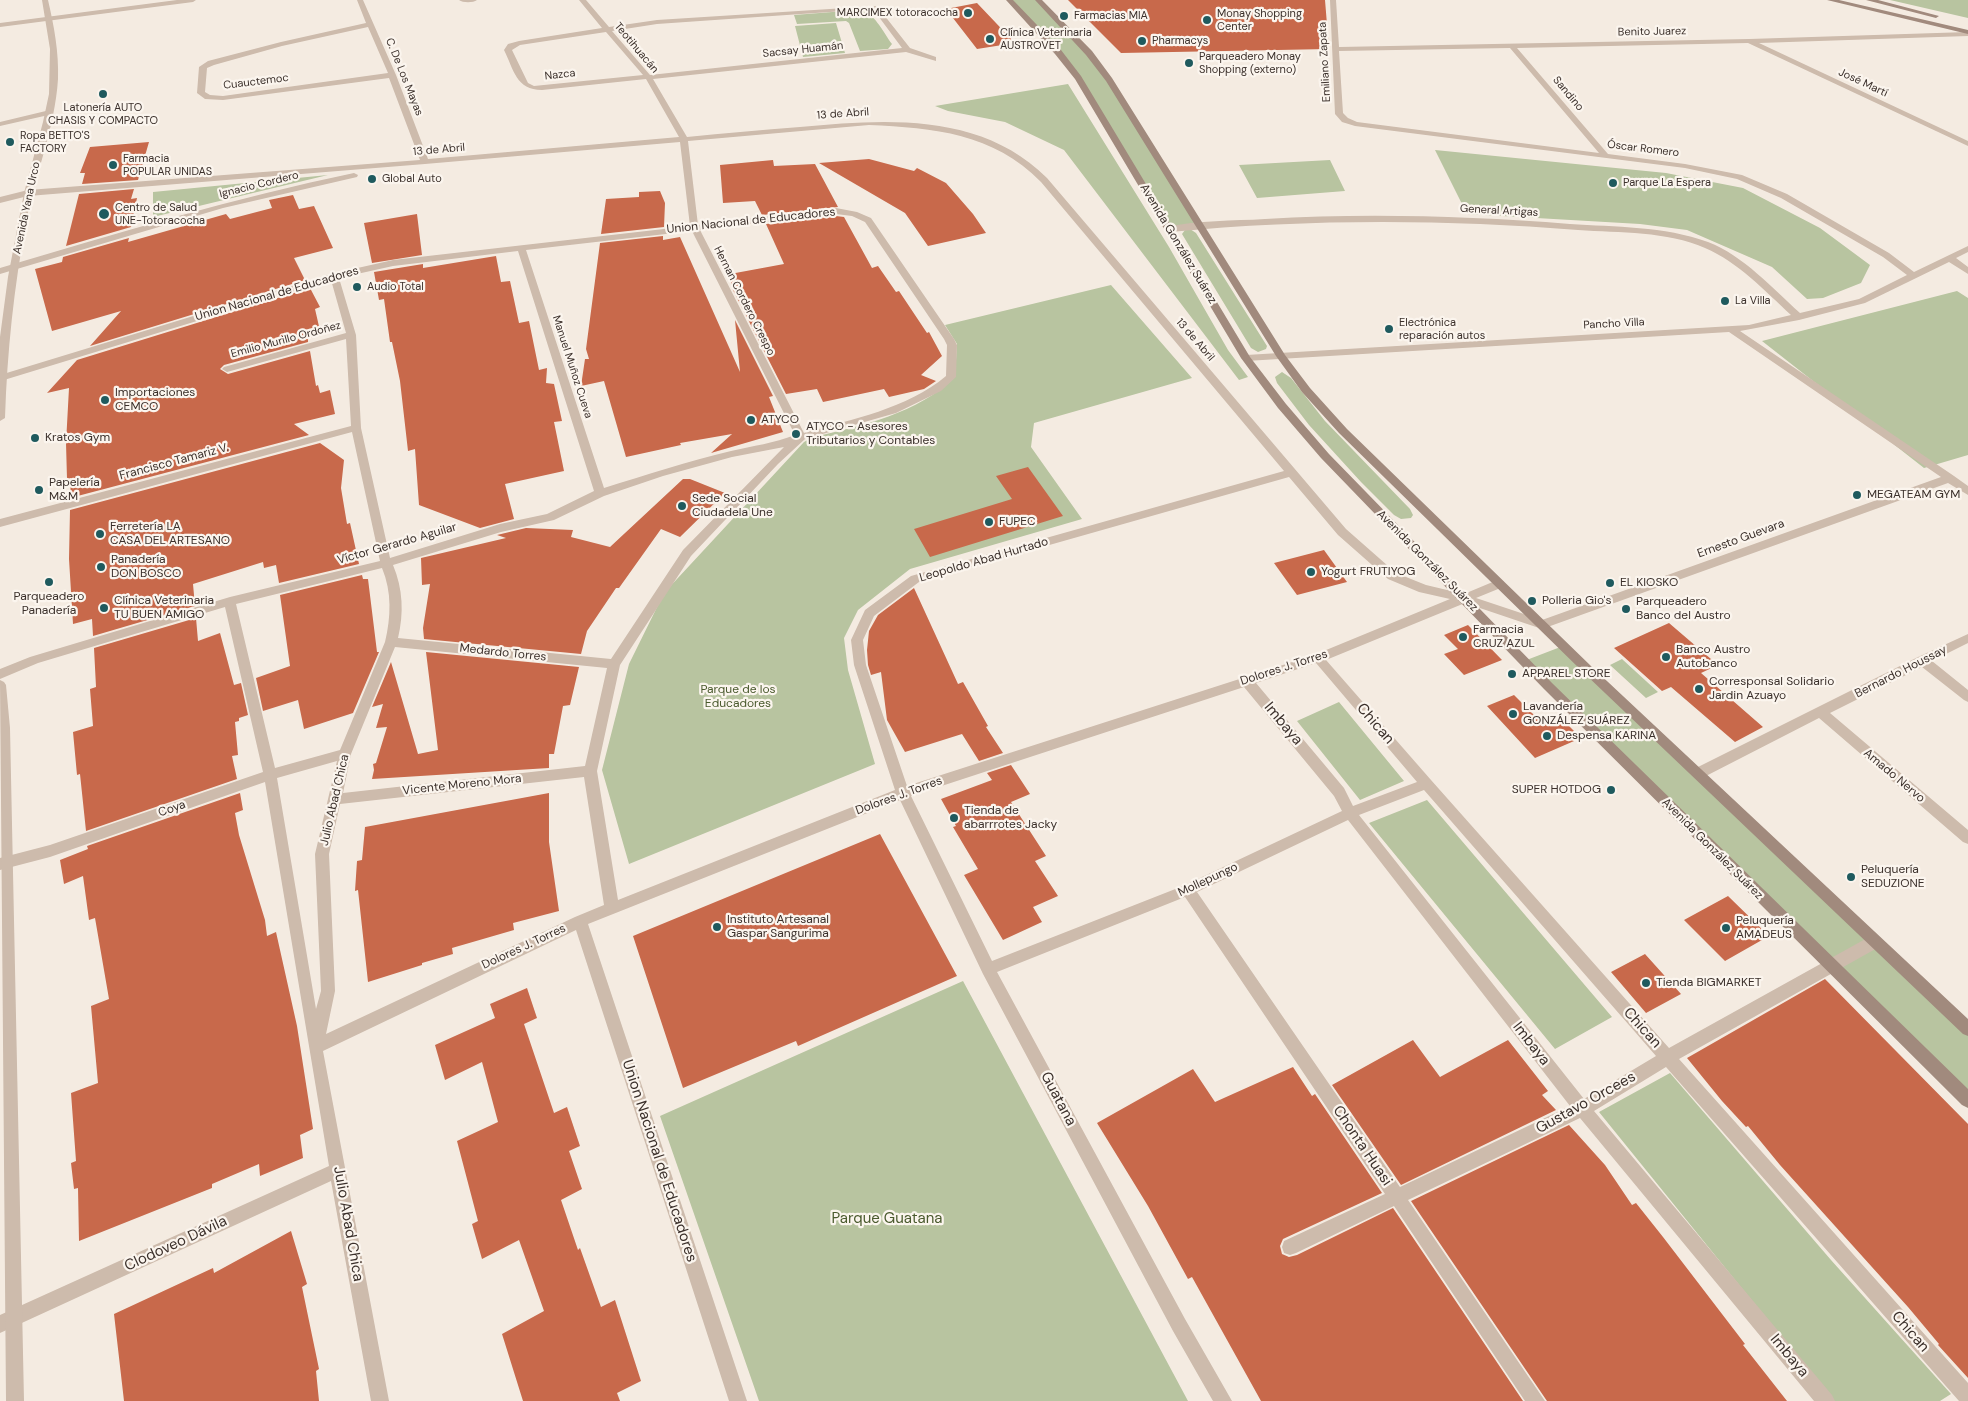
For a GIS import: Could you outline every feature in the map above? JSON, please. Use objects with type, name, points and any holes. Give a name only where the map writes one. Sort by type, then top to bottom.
[{"type":"main road","name":"Avenida González Suárez","points":[[1009,0],[1058,52],[1078,78],[1246,358],[1282,406],[1325,456],[1548,686],[1968,1100]]},
{"type":"main road","points":[[1038,0],[1073,35],[1100,66],[1198,226],[1281,356],[1306,390],[1343,431],[1499,584],[1874,942],[1968,1029]]},
{"type":"main road","points":[[1830,0],[1968,33]]},
{"type":"main road","points":[[1869,0],[1949,19]]},
{"type":"street","name":"Avenida Yana Urco","points":[[0,418],[1,378],[14,267],[28,193],[50,112],[54,79],[53,48],[45,0]]},
{"type":"street","points":[[0,25],[193,0]]},
{"type":"street","name":"C. De Los Mayas","points":[[360,0],[392,75],[425,162]]},
{"type":"street","points":[[462,0],[474,0]]},
{"type":"street","name":"Teotihuacán","points":[[582,0],[648,77],[684,139]]},
{"type":"street","name":"Emiliano Zapata","points":[[1333,0],[1339,114],[1345,120]]},
{"type":"street","points":[[606,29],[657,22],[874,7],[907,50],[933,59]]},
{"type":"street","name":"Cuauctemoc","points":[[370,25],[281,44],[211,63],[203,68],[201,94],[208,98],[224,98],[392,75]]},
{"type":"street","name":"Nazca","points":[[606,29],[519,43],[510,46],[508,50],[525,84],[532,88],[648,77]]},
{"type":"street","name":"Benito Juarez","points":[[1337,49],[1749,42],[1968,33]]},
{"type":"street","name":"José Martí","points":[[1749,42],[1968,144]]},
{"type":"street","name":"Sandino","points":[[1513,47],[1606,156]]},
{"type":"street","name":"Sacsay Huamán","points":[[648,77],[907,50]]},
{"type":"street","points":[[0,124],[50,112]]},
{"type":"street","name":"Óscar Romero","points":[[1345,120],[1355,124],[1685,166],[1740,177],[1784,196],[1886,255],[1913,274]]},
{"type":"street","name":"13 de Abril","points":[[0,200],[28,193],[425,162],[869,122],[951,131],[980,139],[1009,153],[1024,161],[1044,180],[1210,374],[1290,473],[1342,532],[1392,576],[1423,589],[1464,598],[1542,625]]},
{"type":"street","name":"Hernan Cordero Crespo","points":[[684,139],[694,226],[801,437]]},
{"type":"street","name":"Ignacio Cordero","points":[[0,271],[141,228],[233,203],[336,178],[425,162]]},
{"type":"street","name":"Union Nacional de Educadores","points":[[1,378],[334,276],[393,263],[694,226],[836,211],[854,214],[868,220],[949,339],[952,345],[951,377],[937,389],[892,411],[801,437],[774,462],[687,553],[614,664],[590,771],[612,908]]},
{"type":"street","name":"General Artigas","points":[[1170,229],[1322,220],[1456,220],[1657,233],[1686,238],[1711,247],[1732,260],[1799,317]]},
{"type":"street","name":"Manuel Muñoz Cueva","points":[[521,248],[600,493]]},
{"type":"street","name":"Pancho Villa","points":[[1246,358],[1732,330],[1799,317],[1862,301],[1913,274],[1968,249]]},
{"type":"street","points":[[1949,258],[1968,270]]},
{"type":"street","name":"Julio Abad Chica","points":[[315,1047],[328,991],[322,854],[344,754],[392,642],[396,624],[394,579],[386,563],[356,428],[351,335],[334,276]]},
{"type":"street","points":[[1732,330],[1968,491]]},
{"type":"street","name":"Emilio Murillo Ordoñez","points":[[227,369],[351,335]]},
{"type":"street","name":"Francisco Tamariz V.","points":[[0,523],[356,428]]},
{"type":"street","name":"Víctor Gerardo Aguilar","points":[[0,674],[34,660],[230,601],[386,563],[500,528],[550,516],[600,493],[659,474],[732,454],[779,445],[801,437]]},
{"type":"street","name":"Leopoldo Abad Hurtado","points":[[903,793],[860,665],[857,640],[869,613],[915,579],[1290,473]]},
{"type":"street","name":"Ernesto Guevara","points":[[1542,625],[1950,478]]},
{"type":"street","name":"Dolores J. Torres","points":[[315,1047],[580,921],[903,793],[1318,658],[1499,584]]},
{"type":"street","name":"Julio Abad Chica","points":[[230,601],[270,775],[315,1047],[380,1401]]},
{"type":"street","name":"Bernardo Houssay","points":[[1699,773],[1968,638]]},
{"type":"street","name":"Medardo Torres","points":[[392,642],[614,664]]},
{"type":"street","name":"Chican","points":[[1318,658],[1426,784],[1968,1397]]},
{"type":"street","points":[[1922,660],[1968,697]]},
{"type":"street","name":"Imbaya","points":[[1246,680],[1339,792],[1350,813],[1582,1109],[1826,1401]]},
{"type":"street","points":[[0,685],[2,728],[7,1321],[15,1401]]},
{"type":"street","name":"Amado Nervo","points":[[1820,713],[1968,838]]},
{"type":"street","name":"Coya","points":[[3,863],[50,851],[270,775],[344,754]]},
{"type":"street","name":"Vicente Moreno Mora","points":[[335,799],[590,771]]},
{"type":"street","name":"Mollepungo","points":[[988,969],[1188,890],[1350,813],[1426,784]]},
{"type":"street","name":"Guatana","points":[[903,793],[988,969],[1170,1308],[1223,1401]]},
{"type":"street","name":"Chonta Huasi","points":[[1188,890],[1536,1401]]},
{"type":"street","name":"Union Nacional de Educadores","points":[[580,921],[738,1401]]},
{"type":"street","name":"Gustavo Orcees","points":[[1290,1247],[1582,1109],[1668,1057],[1874,942]]},
{"type":"street","name":"Clodoveo Dávila","points":[[7,1321],[338,1170]]},
{"type":"green space","points":[[1009,0],[1038,0],[1095,60],[1198,226],[1170,229],[1078,78]]},
{"type":"green space","points":[[1890,0],[1968,0],[1968,18]]},
{"type":"green space","points":[[858,10],[869,14],[878,23],[892,44],[888,49],[860,51],[849,23],[846,21],[797,24],[794,15]]},
{"type":"green space","points":[[836,23],[845,53],[803,57],[795,26]]},
{"type":"green space","points":[[1068,84],[1169,247],[1228,350],[1248,377],[1239,380],[1064,150],[1005,122],[948,111],[935,106]]},
{"type":"green space","name":"Parque La Espera","points":[[1435,150],[1666,173],[1743,188],[1820,228],[1870,265],[1861,283],[1823,298],[1807,299],[1772,267],[1687,230],[1640,224],[1467,214]]},
{"type":"green space","points":[[1330,160],[1345,191],[1257,198],[1239,165]]},
{"type":"green space","points":[[328,175],[153,217],[153,192]]},
{"type":"green space","points":[[1190,229],[1196,233],[1267,346],[1266,349],[1258,352],[1251,348],[1182,234],[1185,230]]},
{"type":"green space","name":"Parque de los Educadores","points":[[1111,285],[1192,378],[1034,423],[1031,447],[1082,519],[910,569],[858,610],[844,638],[848,670],[875,764],[629,864],[602,770],[629,664],[664,593],[804,442],[813,437],[870,423],[907,409],[924,400],[955,377],[957,344],[945,325]]},
{"type":"green space","points":[[1957,291],[1968,298],[1968,455],[1924,468],[1762,341]]},
{"type":"green space","points":[[1282,372],[1291,378],[1325,421],[1410,509],[1413,515],[1411,518],[1401,519],[1394,515],[1309,425],[1277,383],[1275,377]]},
{"type":"green space","points":[[1563,646],[1968,1029],[1968,1099],[1524,661]]},
{"type":"green space","points":[[1622,659],[1658,692],[1646,698],[1610,665]]},
{"type":"green space","points":[[1339,702],[1404,781],[1360,800],[1297,721]]},
{"type":"green space","points":[[1427,800],[1612,1017],[1555,1049],[1369,823]]},
{"type":"green space","name":"Parque Guatana","points":[[963,981],[1188,1401],[759,1401],[660,1116]]},
{"type":"green space","points":[[1670,1073],[1831,1260],[1951,1394],[1940,1401],[1833,1401],[1599,1112]]},
{"type":"building","name":"Monay Shopping Center","points":[[1068,0],[1325,0],[1329,49],[1121,53]]},
{"type":"building","points":[[977,3],[1015,43],[977,49],[946,9]]},
{"type":"building","points":[[149,142],[138,180],[82,184],[85,173],[80,173],[90,147]]},
{"type":"building","points":[[869,159],[914,171],[917,168],[946,183],[973,214],[986,233],[928,246],[905,213],[819,163]]},
{"type":"building","points":[[773,160],[774,166],[815,164],[838,207],[762,215],[755,201],[723,203],[720,165]]},
{"type":"building","points":[[134,189],[131,199],[137,198],[131,227],[66,246],[79,194]]},
{"type":"building","points":[[660,191],[665,203],[664,227],[601,234],[606,199],[639,197],[639,192]]},
{"type":"building","points":[[293,195],[299,209],[314,206],[333,248],[294,258],[305,280],[90,346],[121,311],[52,331],[35,269],[62,262],[63,257],[129,238],[128,242],[226,214],[230,219],[272,208],[269,200]]},
{"type":"building","points":[[417,214],[422,255],[372,263],[364,223]]},
{"type":"building","points":[[836,216],[844,217],[872,268],[878,266],[896,292],[899,291],[927,333],[929,332],[942,356],[921,375],[936,381],[924,389],[889,397],[884,389],[823,402],[817,389],[786,394],[732,288],[730,274],[784,264],[766,224]]},
{"type":"building","points":[[663,236],[663,240],[680,237],[740,372],[735,320],[773,396],[769,397],[783,432],[711,453],[732,434],[680,443],[681,445],[626,457],[604,381],[581,386],[585,359],[589,359],[586,349],[600,243]]},
{"type":"building","points":[[496,256],[501,282],[510,281],[519,323],[529,321],[539,370],[547,368],[546,383],[554,384],[562,421],[554,422],[564,471],[505,484],[514,519],[480,528],[419,505],[415,449],[408,451],[400,381],[392,342],[390,342],[384,299],[379,300],[374,272],[423,264],[423,268]]},
{"type":"building","points":[[310,288],[320,307],[315,309],[321,335],[308,338],[308,342],[224,365],[220,369],[228,374],[310,351],[316,386],[318,385],[320,393],[330,390],[335,414],[294,424],[309,435],[70,498],[71,478],[67,479],[66,443],[69,388],[47,393],[77,360]]},
{"type":"building","points":[[320,443],[344,460],[341,488],[347,524],[350,523],[359,564],[279,583],[276,565],[264,568],[263,562],[193,584],[195,606],[93,636],[92,619],[73,624],[69,559],[70,510]]},
{"type":"building","name":"FUPEC","points":[[1028,467],[1063,516],[930,557],[914,529],[1012,499],[996,476]]},
{"type":"building","points":[[683,479],[690,479],[725,493],[680,537],[661,529],[619,588],[616,588],[587,631],[581,654],[424,639],[423,628],[430,584],[422,585],[421,558],[506,538],[497,535],[526,528],[573,530],[571,537],[610,547]]},
{"type":"building","name":"Yogurt FRUTIYOG","points":[[1324,550],[1347,582],[1297,595],[1274,563]]},
{"type":"building","points":[[362,575],[363,579],[368,579],[377,652],[379,652],[353,713],[304,729],[298,700],[263,711],[256,678],[290,666],[280,595]]},
{"type":"building","points":[[914,588],[958,684],[963,682],[988,726],[986,727],[1003,753],[979,761],[962,734],[905,752],[887,720],[881,672],[871,675],[868,665],[869,631],[878,615]]},
{"type":"building","points":[[196,618],[198,641],[220,633],[234,685],[241,683],[248,715],[239,718],[239,721],[235,722],[238,755],[232,756],[237,779],[86,831],[80,774],[77,775],[73,732],[93,726],[90,689],[96,687],[94,648]]},
{"type":"building","points":[[1669,623],[1718,665],[1701,673],[1763,727],[1735,742],[1671,687],[1662,691],[1614,648]]},
{"type":"building","points":[[1468,625],[1502,660],[1464,675],[1444,654],[1458,649],[1444,635]]},
{"type":"building","points":[[426,652],[579,667],[570,705],[563,706],[554,754],[549,754],[549,768],[372,779],[373,764],[376,763],[387,727],[376,728],[383,704],[372,707],[391,662],[418,754],[438,750]]},
{"type":"building","points":[[1514,695],[1540,721],[1557,714],[1581,738],[1535,758],[1487,706]]},
{"type":"building","points":[[1011,765],[1030,794],[1011,802],[1046,856],[1035,861],[1058,896],[1033,907],[1042,922],[1003,940],[964,875],[978,869],[953,827],[956,826],[941,799],[992,780],[987,773]]},
{"type":"building","points":[[240,793],[243,810],[235,813],[239,835],[265,920],[267,936],[276,932],[297,1026],[313,1129],[300,1135],[303,1158],[260,1176],[259,1164],[212,1184],[212,1188],[79,1241],[78,1188],[74,1189],[71,1163],[76,1161],[71,1093],[98,1083],[91,1006],[109,999],[95,918],[89,920],[83,876],[64,884],[60,860],[88,849],[87,846]]},
{"type":"building","points":[[549,793],[549,842],[559,911],[513,923],[514,930],[452,948],[453,954],[368,982],[358,890],[355,891],[357,861],[362,860],[365,827]]},
{"type":"building","points":[[880,834],[957,976],[798,1046],[796,1041],[683,1088],[633,936]]},
{"type":"building","name":"Peluquería AMADEUS","points":[[1728,896],[1769,936],[1725,961],[1684,920]]},
{"type":"building","name":"Tienda BIGMARKET","points":[[1645,954],[1681,994],[1646,1013],[1611,972]]},
{"type":"building","points":[[1825,979],[1968,1124],[1968,1378],[1938,1345],[1908,1307],[1780,1165],[1748,1126],[1746,1127],[1722,1101],[1687,1058]]},
{"type":"building","points":[[527,988],[537,1018],[524,1024],[554,1113],[567,1107],[580,1146],[569,1151],[582,1189],[561,1200],[578,1250],[580,1248],[601,1307],[615,1300],[641,1381],[617,1393],[620,1401],[523,1401],[502,1334],[544,1311],[519,1240],[482,1259],[472,1224],[478,1221],[457,1141],[498,1122],[482,1062],[445,1080],[435,1045],[495,1018],[490,1004]]},
{"type":"building","points":[[1413,1040],[1440,1077],[1508,1040],[1548,1091],[1542,1095],[1556,1110],[1401,1185],[1332,1085]]},
{"type":"building","points":[[1293,1067],[1312,1096],[1315,1094],[1382,1193],[1283,1239],[1280,1246],[1282,1254],[1289,1257],[1297,1255],[1393,1208],[1523,1401],[1261,1401],[1192,1277],[1188,1279],[1148,1206],[1097,1123],[1193,1069],[1215,1102]]},
{"type":"building","points":[[1569,1125],[1605,1165],[1632,1205],[1636,1203],[1663,1237],[1787,1401],[1547,1401],[1411,1201]]},
{"type":"building","points":[[291,1231],[307,1284],[302,1287],[319,1369],[316,1371],[319,1401],[124,1401],[114,1314],[213,1268],[214,1273]]},
{"type":"place","name":"MARCIMEX totoracocha","points":[[968,13]]},
{"type":"place","name":"Farmacias MIA","points":[[1064,16]]},
{"type":"place","name":"Monay Shopping Center","points":[[1207,20]]},
{"type":"place","name":"Clínica Veterinaria AUSTROVET","points":[[990,39]]},
{"type":"place","name":"Pharmacys","points":[[1142,41]]},
{"type":"place","name":"Parqueadero Monay Shopping (externo)","points":[[1189,63]]},
{"type":"place","name":"Latonería AUTO CHASIS Y COMPACTO","points":[[103,94]]},
{"type":"place","name":"Ropa BETTO'S FACTORY","points":[[10,142]]},
{"type":"place","name":"Farmacia POPULAR UNIDAS","points":[[113,165]]},
{"type":"place","name":"Global Auto","points":[[372,179]]},
{"type":"place","name":"Parque La Espera","points":[[1613,183]]},
{"type":"place","name":"Centro de Salud UNE-Totoracocha","points":[[104,214]]},
{"type":"place","name":"Audio Total","points":[[357,287]]},
{"type":"place","name":"La Villa","points":[[1725,301]]},
{"type":"place","name":"Electrónica reparación autos","points":[[1389,329]]},
{"type":"place","name":"Importaciones CEMCO","points":[[105,400]]},
{"type":"place","name":"ATYCO","points":[[751,420]]},
{"type":"place","name":"ATYCO - Asesores Tributarios y Contables","points":[[796,434]]},
{"type":"place","name":"Kratos Gym","points":[[35,438]]},
{"type":"place","name":"Papelería M&M","points":[[39,490]]},
{"type":"place","name":"MEGATEAM GYM","points":[[1857,495]]},
{"type":"place","name":"Sede Social Ciudadela Une","points":[[682,506]]},
{"type":"place","name":"FUPEC","points":[[989,522]]},
{"type":"place","name":"Ferretería LA CASA DEL ARTESANO","points":[[100,534]]},
{"type":"place","name":"Panadería DON BOSCO","points":[[101,567]]},
{"type":"place","name":"Yogurt FRUTIYOG","points":[[1311,572]]},
{"type":"place","name":"Parqueadero Panadería","points":[[49,582]]},
{"type":"place","name":"EL KIOSKO","points":[[1610,583]]},
{"type":"place","name":"Polleria Gio's","points":[[1532,601]]},
{"type":"place","name":"Clínica Veterinaria TU BUEN AMIGO","points":[[104,608]]},
{"type":"place","name":"Parqueadero Banco del Austro","points":[[1626,609]]},
{"type":"place","name":"Farmacia CRUZ AZUL","points":[[1463,637]]},
{"type":"place","name":"Banco Austro Autobanco","points":[[1666,657]]},
{"type":"place","name":"APPAREL STORE","points":[[1512,674]]},
{"type":"place","name":"Corresponsal Solidario Jardin Azuayo","points":[[1699,689]]},
{"type":"place","name":"Lavandería GONZÁLEZ SUÁREZ","points":[[1513,714]]},
{"type":"place","name":"Despensa KARINA","points":[[1547,736]]},
{"type":"place","name":"SUPER HOTDOG","points":[[1611,790]]},
{"type":"place","name":"Tienda de abarrrotes Jacky","points":[[954,818]]},
{"type":"place","name":"Peluquería SEDUZIONE","points":[[1851,877]]},
{"type":"place","name":"Instituto Artesanal Gaspar Sangurima","points":[[717,927]]},
{"type":"place","name":"Peluquería AMADEUS","points":[[1726,928]]},
{"type":"place","name":"Tienda BIGMARKET","points":[[1646,983]]}]
